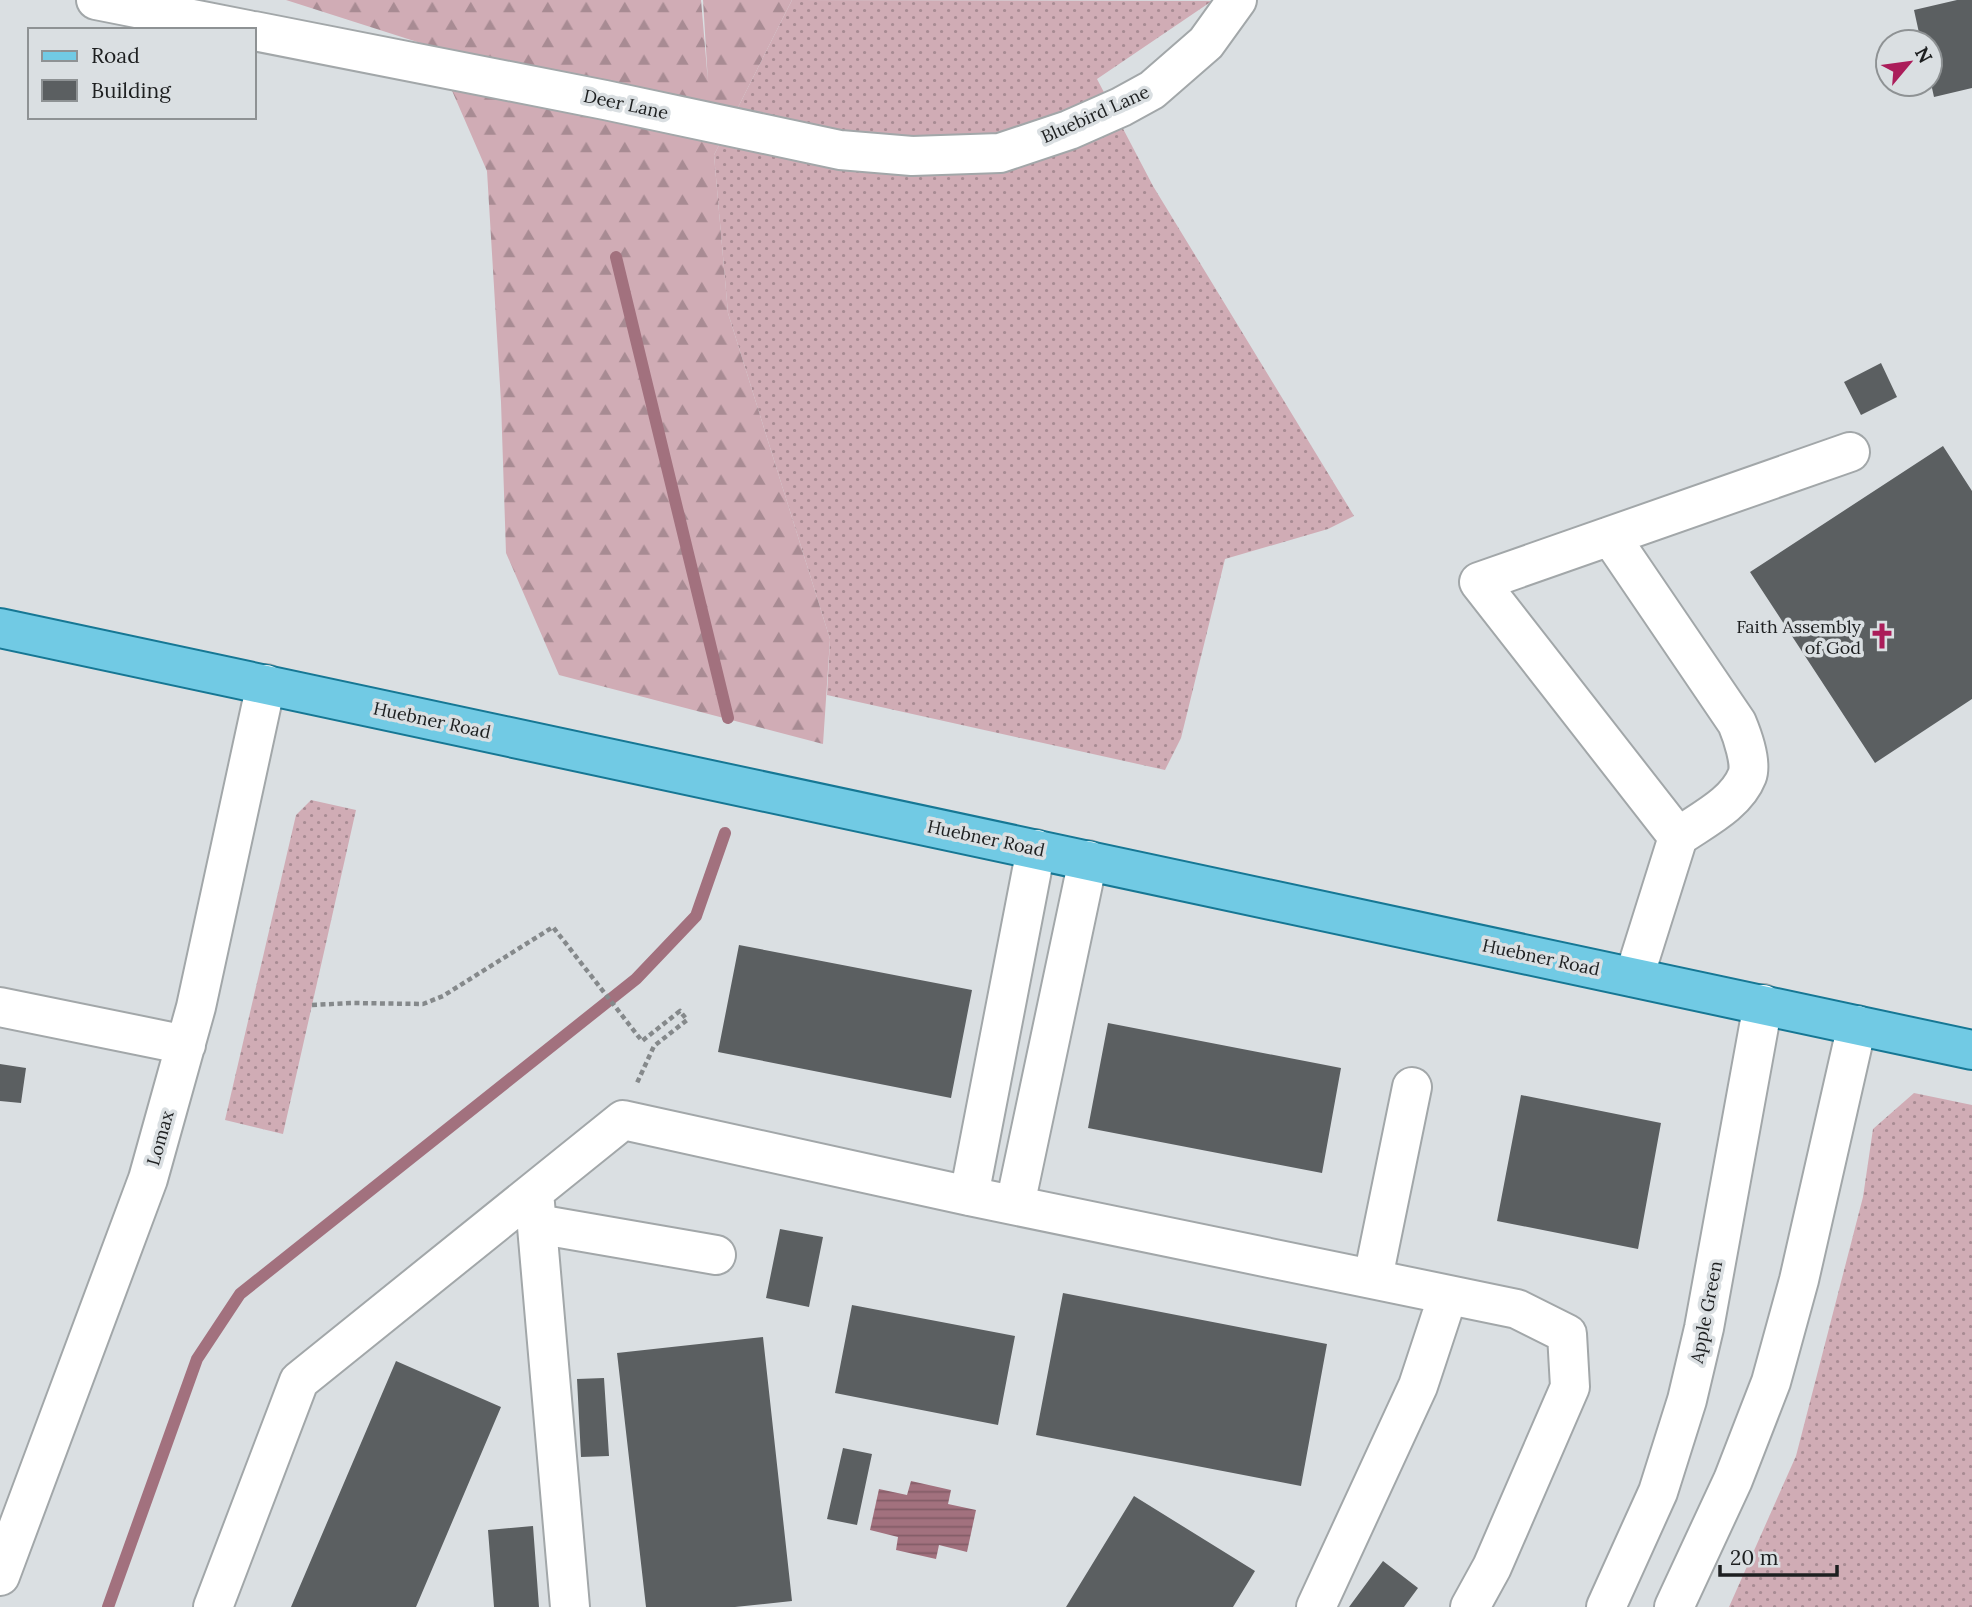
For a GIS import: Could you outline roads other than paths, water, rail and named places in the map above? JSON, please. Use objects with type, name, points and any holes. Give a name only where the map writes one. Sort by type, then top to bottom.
[{"type":"main road","name":"Huebner Road","points":[[0,628],[1972,1050]]},
{"type":"street","points":[[96,0],[238,28]]},
{"type":"street","name":"Bluebird Lane","points":[[1000,153],[1069,130],[1152,90],[1206,43],[1237,0]]},
{"type":"street","name":"Deer Lane","points":[[256,31],[605,100],[840,150],[912,156],[1000,153]]},
{"type":"street","points":[[1678,837],[1479,582],[1850,452]]},
{"type":"street","points":[[1611,536],[1737,723],[1744,741],[1748,774],[1733,798],[1678,837],[1634,977]]},
{"type":"street","name":"Lomax","points":[[0,1576],[148,1179],[197,1007],[266,684]]},
{"type":"street","points":[[969,1196],[1036,849]]},
{"type":"street","points":[[1014,1205],[1088,860]]},
{"type":"street","name":"Apple Green","points":[[1606,1607],[1658,1492],[1687,1401],[1704,1328],[1763,1004]]},
{"type":"street","points":[[0,1007],[186,1045]]},
{"type":"street","points":[[1674,1607],[1733,1480],[1771,1382],[1799,1280],[1857,1025]]},
{"type":"street","points":[[1373,1278],[1412,1087]]},
{"type":"street","points":[[213,1607],[299,1381],[536,1208],[623,1120],[969,1196],[1517,1309],[1567,1334],[1570,1387],[1492,1567],[1470,1607]]},
{"type":"street","points":[[536,1208],[716,1255]]},
{"type":"street","points":[[536,1208],[570,1607]]},
{"type":"street","points":[[1316,1607],[1418,1386],[1448,1294]]},
{"type":"waterway","points":[[616,257],[728,718]]},
{"type":"waterway","points":[[108,1607],[197,1359],[240,1294],[636,979],[696,916],[725,833]]},
{"type":"place","name":"Faith Assembly of God","points":[[1882,636]]}]
